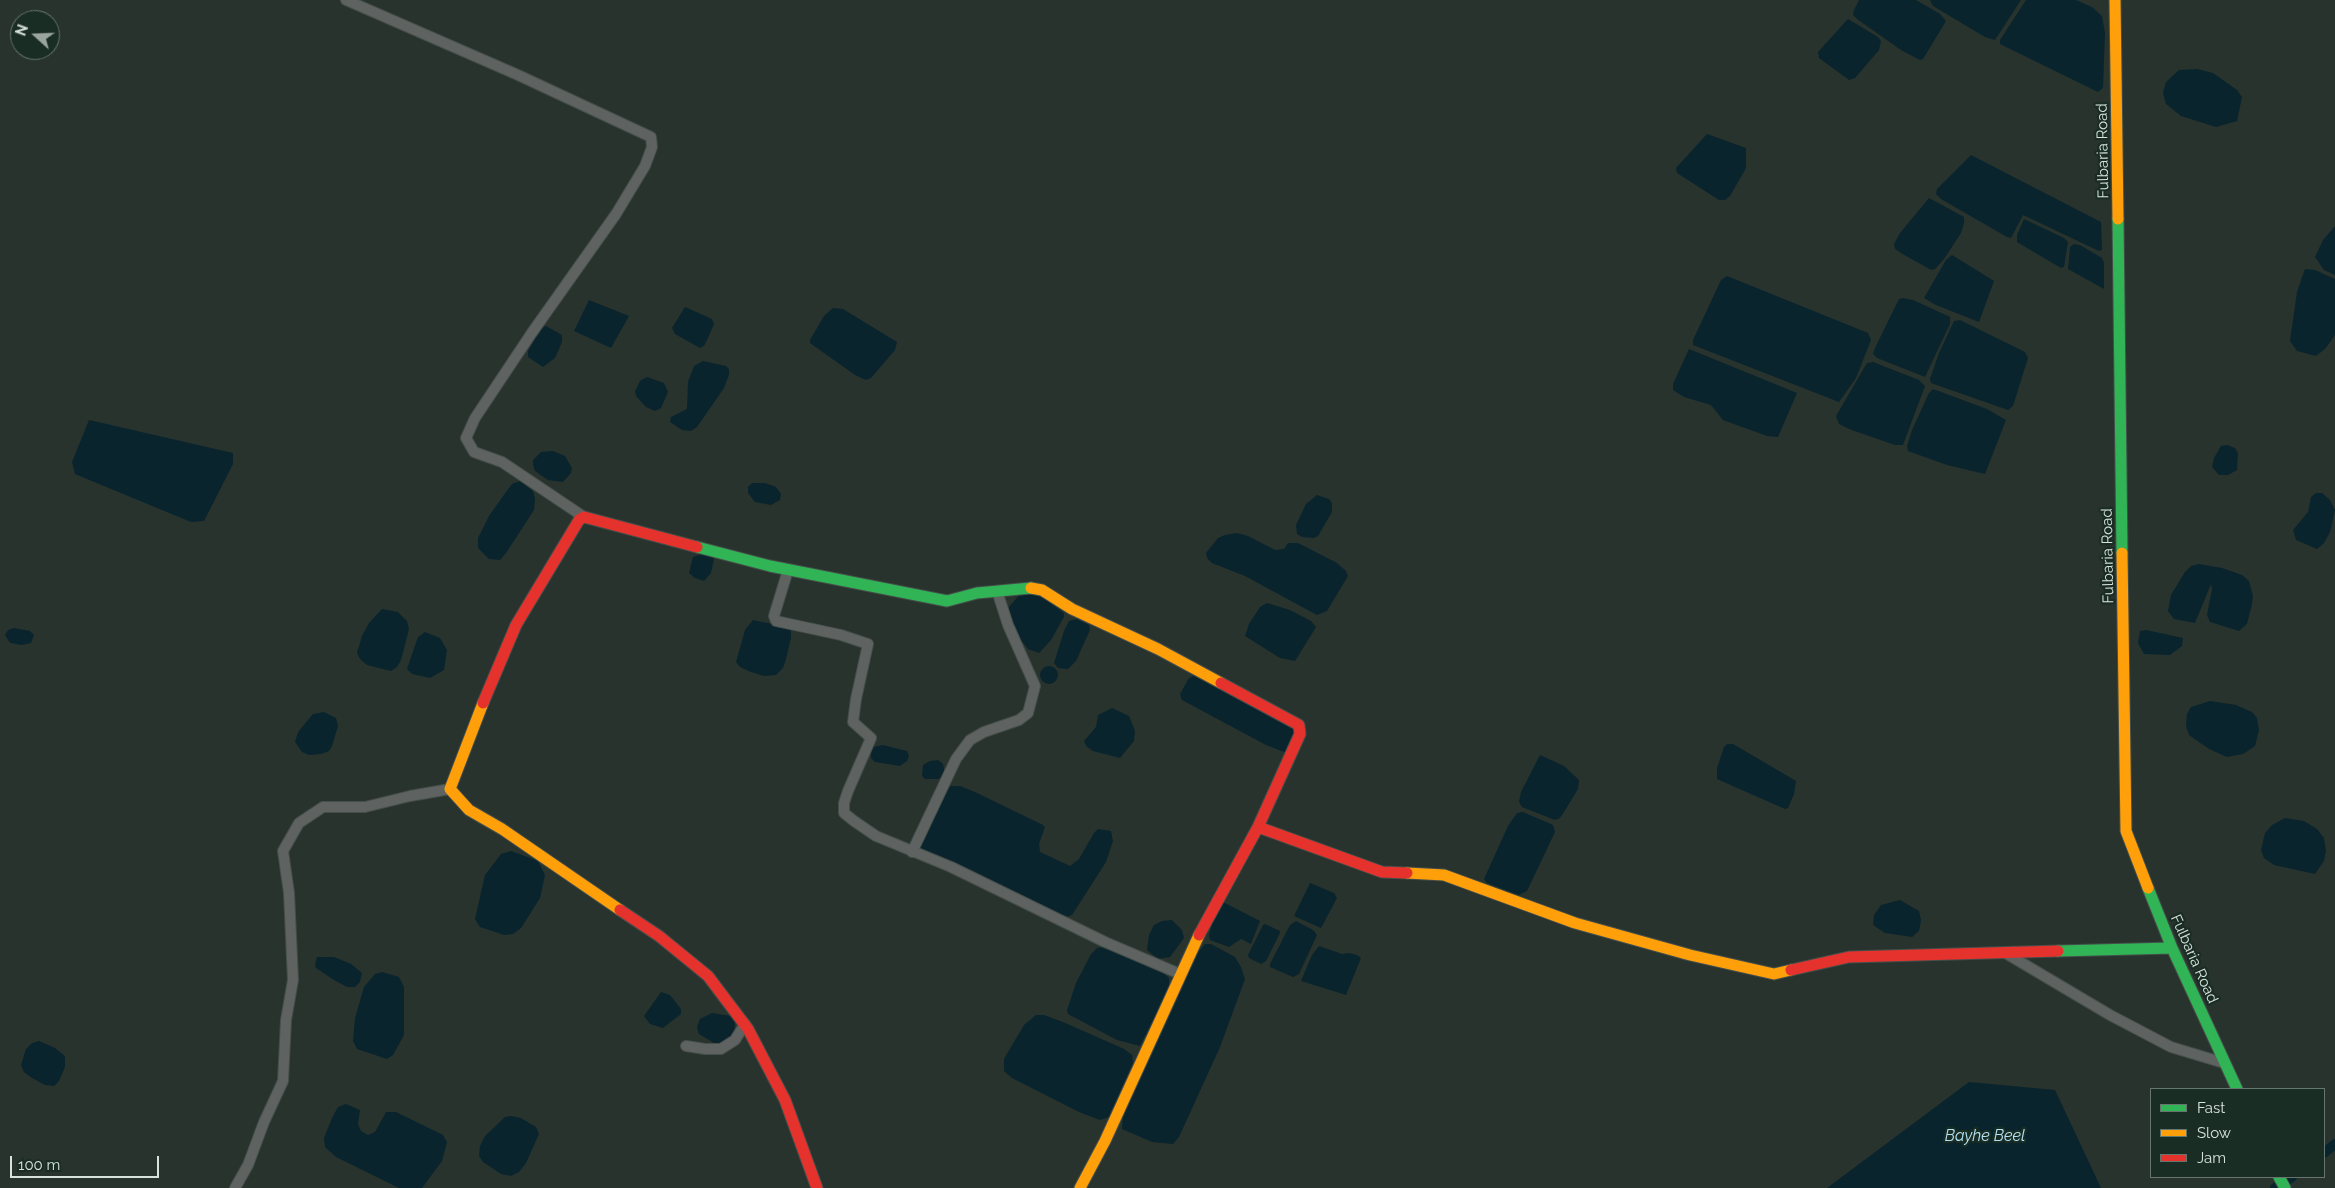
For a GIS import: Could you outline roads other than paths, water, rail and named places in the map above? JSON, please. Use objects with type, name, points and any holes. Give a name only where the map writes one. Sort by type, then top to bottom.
[{"type":"street","points":[[346,0],[518,75],[651,137],[652,147],[646,166],[616,214],[531,334],[475,418],[466,438],[474,452],[502,462],[584,517],[788,570],[946,601],[1025,586],[1042,590],[1072,609],[1158,649],[1299,725],[1300,734],[1258,827],[1194,944],[1105,1141],[1080,1188]]},
{"type":"street","name":"Fulbaria Road","points":[[2115,0],[2126,831],[2172,948],[2236,1088]]},
{"type":"street","points":[[450,789],[466,744],[516,625],[579,520],[584,517]]},
{"type":"street","points":[[788,570],[774,616],[776,621],[841,635],[868,644],[856,699],[854,722],[871,738],[848,791],[844,812],[876,836],[951,867],[1105,942],[1180,974]]},
{"type":"street","points":[[912,852],[956,759],[970,740],[984,732],[1018,720],[1028,714],[1035,686],[1008,626],[997,591]]},
{"type":"street","points":[[450,789],[469,810],[502,829],[659,936],[708,976],[745,1024],[785,1100],[817,1188]]},
{"type":"street","points":[[235,1188],[248,1165],[264,1122],[283,1081],[286,1020],[293,980],[289,893],[283,851],[299,822],[323,807],[365,807],[450,789]]},
{"type":"street","points":[[1258,827],[1382,872],[1444,875],[1575,923],[1690,955],[1774,974],[1849,956],[2008,954],[2172,948]]},
{"type":"street","points":[[2008,954],[2110,1015],[2162,1043],[2224,1063]]},
{"type":"street","points":[[686,1046],[705,1050],[721,1049],[735,1040],[745,1024]]},
{"type":"water","points":[[1859,0],[1916,0],[1940,14],[1946,21],[1923,59],[1920,60],[1901,50],[1857,19],[1853,15]]},
{"type":"water","points":[[1930,0],[2021,0],[1995,40],[1985,37],[1933,6]]},
{"type":"water","points":[[2026,0],[2076,0],[2092,7],[2102,16],[2105,33],[2103,88],[2098,92],[2000,44],[2000,40]]},
{"type":"water","points":[[1848,19],[1878,37],[1881,41],[1879,50],[1855,78],[1849,80],[1819,58],[1818,52]]},
{"type":"water","points":[[2197,69],[2213,73],[2237,90],[2242,97],[2237,121],[2216,127],[2181,116],[2166,104],[2163,93],[2166,82],[2179,70]]},
{"type":"water","points":[[1707,134],[1746,148],[1746,168],[1730,196],[1725,200],[1719,200],[1677,173],[1676,168]]},
{"type":"water","points":[[1971,155],[2101,222],[2102,250],[2099,251],[2023,215],[2011,238],[2007,237],[1941,199],[1936,194],[1937,189]]},
{"type":"water","points":[[1929,198],[1964,217],[1961,233],[1944,259],[1935,269],[1931,270],[1895,249],[1894,244],[1900,233]]},
{"type":"water","points":[[2024,219],[2064,238],[2068,242],[2064,267],[2061,268],[2017,242],[2017,235]]},
{"type":"water","points":[[2335,226],[2335,275],[2324,270],[2315,257],[2323,240]]},
{"type":"water","points":[[2074,244],[2080,245],[2102,258],[2104,263],[2104,289],[2068,269],[2070,247]]},
{"type":"water","points":[[1952,255],[1994,281],[1979,322],[1936,305],[1924,298],[1946,260]]},
{"type":"water","points":[[2305,269],[2315,270],[2335,279],[2335,335],[2325,349],[2316,356],[2297,351],[2290,341],[2297,292]]},
{"type":"water","points":[[1727,276],[1868,333],[1871,340],[1856,378],[1839,402],[1693,345],[1693,340],[1721,280]]},
{"type":"water","points":[[1899,299],[1913,300],[1950,317],[1950,324],[1925,377],[1877,358],[1873,354]]},
{"type":"water","points":[[589,300],[629,316],[611,348],[574,331]]},
{"type":"water","points":[[685,307],[712,319],[714,324],[704,346],[700,348],[675,334],[672,328]]},
{"type":"water","points":[[833,308],[843,309],[897,342],[895,350],[871,378],[866,380],[855,375],[810,343],[824,316]]},
{"type":"water","points":[[1960,320],[2025,352],[2028,358],[2013,406],[2008,410],[1931,383],[1930,379],[1939,353],[1954,321]]},
{"type":"water","points":[[546,326],[562,335],[562,342],[555,358],[543,367],[528,357],[528,351],[542,327]]},
{"type":"water","points":[[1689,349],[1797,393],[1778,437],[1767,436],[1723,420],[1711,405],[1684,397],[1673,390],[1673,384]]},
{"type":"water","points":[[703,361],[726,366],[729,369],[729,375],[724,388],[697,427],[691,431],[682,430],[670,422],[671,417],[687,409],[688,382],[694,366]]},
{"type":"water","points":[[1873,362],[1919,380],[1925,386],[1903,445],[1895,445],[1849,429],[1839,424],[1836,416],[1867,363]]},
{"type":"water","points":[[647,377],[664,383],[668,392],[661,408],[655,411],[646,407],[636,396],[635,391],[640,381]]},
{"type":"water","points":[[1933,389],[1987,409],[2006,420],[1985,474],[1947,465],[1908,451],[1907,446],[1912,430],[1929,393]]},
{"type":"water","points":[[89,420],[233,453],[233,464],[204,521],[191,522],[75,474],[72,462]]},
{"type":"water","points":[[2227,445],[2235,448],[2238,453],[2237,470],[2228,475],[2219,475],[2212,467],[2214,458],[2221,446]]},
{"type":"water","points":[[553,451],[565,456],[572,468],[571,473],[563,482],[548,480],[535,471],[533,465],[533,460],[541,452]]},
{"type":"water","points":[[520,481],[533,491],[535,498],[534,510],[500,560],[489,559],[478,548],[478,538],[489,516],[506,492],[512,484]]},
{"type":"water","points":[[752,483],[765,483],[776,487],[781,494],[780,500],[771,505],[755,502],[748,493],[748,487]]},
{"type":"water","points":[[2316,493],[2322,493],[2330,500],[2335,510],[2330,532],[2324,543],[2317,549],[2296,540],[2293,530],[2308,512],[2311,497]]},
{"type":"water","points":[[1317,495],[1329,499],[1332,503],[1332,512],[1318,536],[1314,538],[1302,537],[1297,534],[1296,525],[1306,504]]},
{"type":"water","points":[[1237,533],[1248,536],[1275,550],[1284,549],[1288,543],[1298,543],[1337,563],[1346,571],[1348,576],[1327,611],[1317,615],[1245,576],[1212,563],[1207,558],[1206,553],[1218,538]]},
{"type":"water","points":[[702,554],[712,556],[714,559],[711,573],[704,581],[695,578],[689,573],[693,557]]},
{"type":"water","points":[[2199,564],[2222,568],[2242,575],[2249,581],[2253,596],[2252,604],[2247,624],[2239,631],[2210,622],[2207,615],[2212,589],[2211,584],[2195,623],[2174,619],[2168,611],[2171,595],[2185,572],[2191,566]]},
{"type":"water","points":[[1022,592],[1043,598],[1064,613],[1064,617],[1051,640],[1039,653],[1028,649],[1017,635],[1008,617],[1008,608]]},
{"type":"water","points":[[1267,603],[1290,610],[1311,621],[1316,627],[1295,661],[1280,658],[1245,636],[1249,624],[1260,607]]},
{"type":"water","points":[[382,609],[398,612],[407,621],[409,629],[401,660],[397,667],[391,671],[367,665],[360,659],[357,653],[362,636],[369,623]]},
{"type":"water","points":[[1077,619],[1089,625],[1090,630],[1076,661],[1068,669],[1058,668],[1054,663],[1064,631],[1069,621]]},
{"type":"water","points":[[753,620],[787,627],[791,631],[783,668],[776,675],[764,676],[751,672],[740,667],[736,662],[745,630]]},
{"type":"water","points":[[14,628],[30,631],[34,635],[31,643],[22,645],[10,643],[5,635],[8,630]]},
{"type":"water","points":[[2146,630],[2183,638],[2182,646],[2170,655],[2144,654],[2138,643],[2140,631]]},
{"type":"water","points":[[425,632],[440,638],[447,650],[444,670],[430,678],[412,674],[407,669],[418,637]]},
{"type":"water","points":[[1045,666],[1053,666],[1058,671],[1056,682],[1045,684],[1040,679],[1040,671]]},
{"type":"water","points":[[1194,676],[1291,727],[1296,732],[1288,751],[1284,752],[1266,745],[1182,700],[1180,694],[1189,678]]},
{"type":"water","points":[[2210,701],[2236,705],[2252,712],[2257,718],[2259,730],[2255,746],[2243,754],[2227,757],[2209,749],[2189,735],[2186,726],[2187,714],[2191,707]]},
{"type":"water","points":[[1112,708],[1129,716],[1135,731],[1134,741],[1120,758],[1093,751],[1086,746],[1084,741],[1096,727],[1098,715]]},
{"type":"water","points":[[324,712],[336,718],[338,726],[332,746],[329,751],[321,754],[309,755],[302,752],[295,742],[298,732],[313,714]]},
{"type":"water","points":[[1727,744],[1733,744],[1796,781],[1794,794],[1788,808],[1785,809],[1717,779],[1717,768],[1724,747]]},
{"type":"water","points":[[883,745],[907,751],[909,756],[907,761],[900,766],[875,762],[871,758],[871,750],[874,747]]},
{"type":"water","points":[[1540,755],[1564,766],[1579,780],[1578,789],[1560,818],[1555,820],[1522,807],[1519,802],[1521,792]]},
{"type":"water","points":[[938,760],[943,764],[945,775],[938,779],[925,779],[922,776],[923,765],[930,761]]},
{"type":"water","points":[[950,786],[960,786],[975,792],[1043,825],[1045,827],[1039,844],[1040,852],[1070,866],[1079,859],[1098,829],[1111,831],[1113,841],[1106,862],[1072,915],[1066,917],[1057,915],[922,852],[918,845]]},
{"type":"water","points":[[1523,812],[1553,825],[1555,832],[1527,891],[1519,895],[1487,883],[1484,879],[1508,826],[1517,813]]},
{"type":"water","points":[[2285,818],[2304,821],[2317,829],[2324,838],[2326,851],[2324,861],[2315,874],[2274,865],[2264,858],[2261,850],[2265,833],[2272,825]]},
{"type":"water","points":[[511,851],[538,861],[545,875],[540,898],[521,928],[513,934],[504,935],[480,927],[475,919],[485,875],[501,854]]},
{"type":"water","points":[[1310,883],[1334,893],[1337,898],[1321,928],[1294,916]]},
{"type":"water","points":[[1900,900],[1919,911],[1921,920],[1919,931],[1912,937],[1885,933],[1873,925],[1874,915],[1881,905]]},
{"type":"water","points":[[1223,902],[1260,921],[1251,944],[1241,939],[1229,947],[1210,940],[1209,935],[1213,921]]},
{"type":"water","points":[[1172,920],[1182,930],[1184,938],[1170,957],[1158,959],[1147,950],[1149,935],[1154,925],[1162,921]]},
{"type":"water","points":[[1296,921],[1313,930],[1317,935],[1299,974],[1293,977],[1270,967],[1270,964],[1290,925]]},
{"type":"water","points":[[1265,924],[1280,931],[1280,933],[1266,961],[1261,964],[1249,958],[1248,955]]},
{"type":"water","points":[[1205,944],[1211,944],[1235,957],[1245,979],[1220,1047],[1179,1137],[1173,1144],[1152,1142],[1122,1129],[1123,1115],[1195,956]]},
{"type":"water","points":[[1319,946],[1342,954],[1357,955],[1361,958],[1346,995],[1301,981],[1312,955]]},
{"type":"water","points":[[1097,948],[1113,949],[1161,971],[1169,978],[1169,989],[1140,1046],[1117,1040],[1068,1014],[1067,1010],[1076,983],[1091,954]]},
{"type":"water","points":[[317,957],[334,957],[351,964],[362,973],[360,982],[355,987],[347,987],[334,980],[316,968]]},
{"type":"water","points":[[382,972],[399,977],[404,987],[404,1035],[393,1055],[387,1059],[357,1049],[353,1041],[355,1018],[364,987],[375,974]]},
{"type":"water","points":[[661,992],[670,995],[681,1009],[681,1014],[663,1028],[650,1024],[644,1016]]},
{"type":"water","points":[[712,1013],[731,1016],[735,1022],[734,1036],[723,1043],[714,1043],[699,1034],[697,1027],[700,1019]]},
{"type":"water","points":[[1036,1015],[1044,1015],[1063,1022],[1124,1049],[1132,1055],[1133,1063],[1109,1117],[1100,1120],[1079,1112],[1012,1078],[1004,1071],[1004,1059],[1008,1052],[1024,1025]]},
{"type":"water","points":[[39,1041],[55,1048],[65,1056],[65,1067],[59,1081],[54,1086],[45,1085],[32,1078],[24,1072],[21,1065],[26,1049],[32,1043]]},
{"type":"water","name":"Bayhe Beel","points":[[1969,1082],[2055,1090],[2101,1188],[1827,1188]]},
{"type":"water","points":[[346,1104],[360,1110],[358,1124],[361,1131],[368,1135],[375,1132],[386,1112],[396,1112],[443,1135],[447,1142],[442,1161],[422,1188],[399,1188],[336,1157],[325,1147],[324,1138],[332,1118],[338,1107]]},
{"type":"water","points":[[505,1117],[521,1118],[536,1127],[539,1134],[526,1163],[519,1172],[511,1176],[501,1174],[483,1162],[479,1156],[480,1146],[485,1136]]},
{"type":"waterway","points":[[2325,1152],[2335,1144]]},
{"type":"waterway","points":[[2275,1188],[2290,1178]]}]
